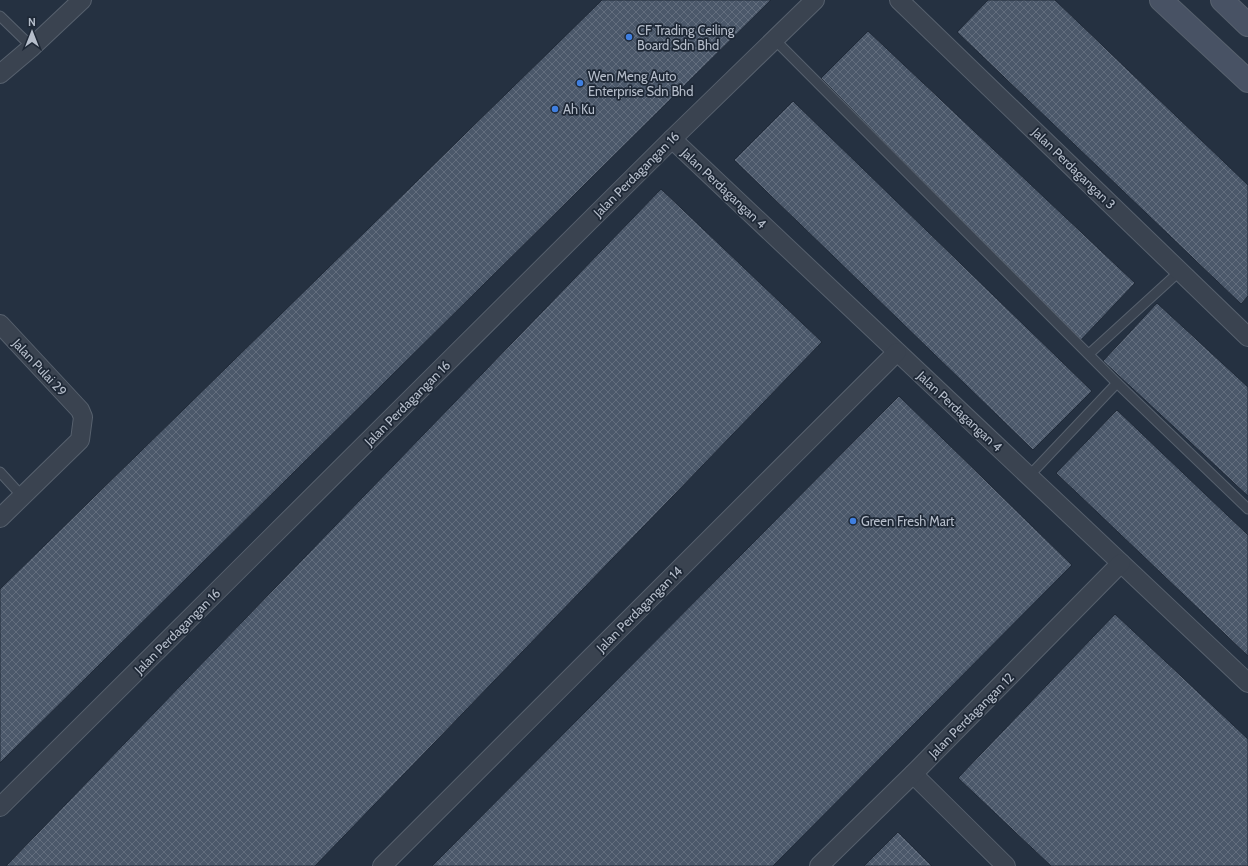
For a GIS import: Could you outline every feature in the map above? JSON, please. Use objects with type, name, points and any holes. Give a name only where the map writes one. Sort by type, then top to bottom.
[{"type":"main road","points":[[1161,0],[1248,81]]},
{"type":"main road","points":[[1222,0],[1248,25]]},
{"type":"street","points":[[0,74],[32,47],[82,0]]},
{"type":"street","name":"Jalan Perdagangan 16","points":[[0,807],[672,139],[815,0]]},
{"type":"street","name":"Jalan Perdagangan 3","points":[[899,0],[1180,271],[1246,332]]},
{"type":"street","name":"Jalan Perdagangan 4","points":[[672,139],[1248,683]]},
{"type":"street","name":"Jalan Pulai 29","points":[[0,324],[80,410],[83,417],[80,440],[22,496]]},
{"type":"street","name":"Jalan Perdagangan 14","points":[[382,866],[897,352]]},
{"type":"street","points":[[0,518],[22,496]]},
{"type":"street","name":"Jalan Perdagangan 12","points":[[819,866],[913,774],[1121,563]]},
{"type":"street","points":[[913,774],[1006,866]]},
{"type":"lane","points":[[0,16],[32,47]]},
{"type":"lane","points":[[774,39],[1117,383],[1248,509]]},
{"type":"lane","points":[[1088,354],[1180,271]]},
{"type":"lane","points":[[1029,476],[1117,383]]},
{"type":"lane","points":[[0,472],[22,496]]},
{"type":"building","points":[[602,0],[771,0],[0,763],[0,589]]},
{"type":"building","points":[[988,0],[1055,0],[1248,185],[1248,296],[1241,304],[957,32]]},
{"type":"building","points":[[868,31],[1135,283],[1080,341],[821,78]]},
{"type":"building","points":[[793,101],[1092,391],[1033,450],[734,160]]},
{"type":"building","points":[[661,189],[822,342],[315,866],[6,866]]},
{"type":"building","points":[[1157,303],[1248,387],[1248,496],[1103,361]]},
{"type":"building","points":[[899,396],[1072,565],[773,866],[432,866]]},
{"type":"building","points":[[1117,410],[1248,535],[1248,656],[1056,473]]},
{"type":"building","points":[[1115,614],[1248,739],[1248,866],[1051,866],[958,778]]},
{"type":"building","points":[[898,832],[932,866],[864,866]]},
{"type":"place","name":"CF Trading Ceiling Board Sdn Bhd","points":[[629,37]]},
{"type":"place","name":"Wen Meng Auto Enterprise Sdn Bhd","points":[[580,83]]},
{"type":"place","name":"Ah Ku","points":[[555,109]]},
{"type":"place","name":"Green Fresh Mart","points":[[853,521]]}]
